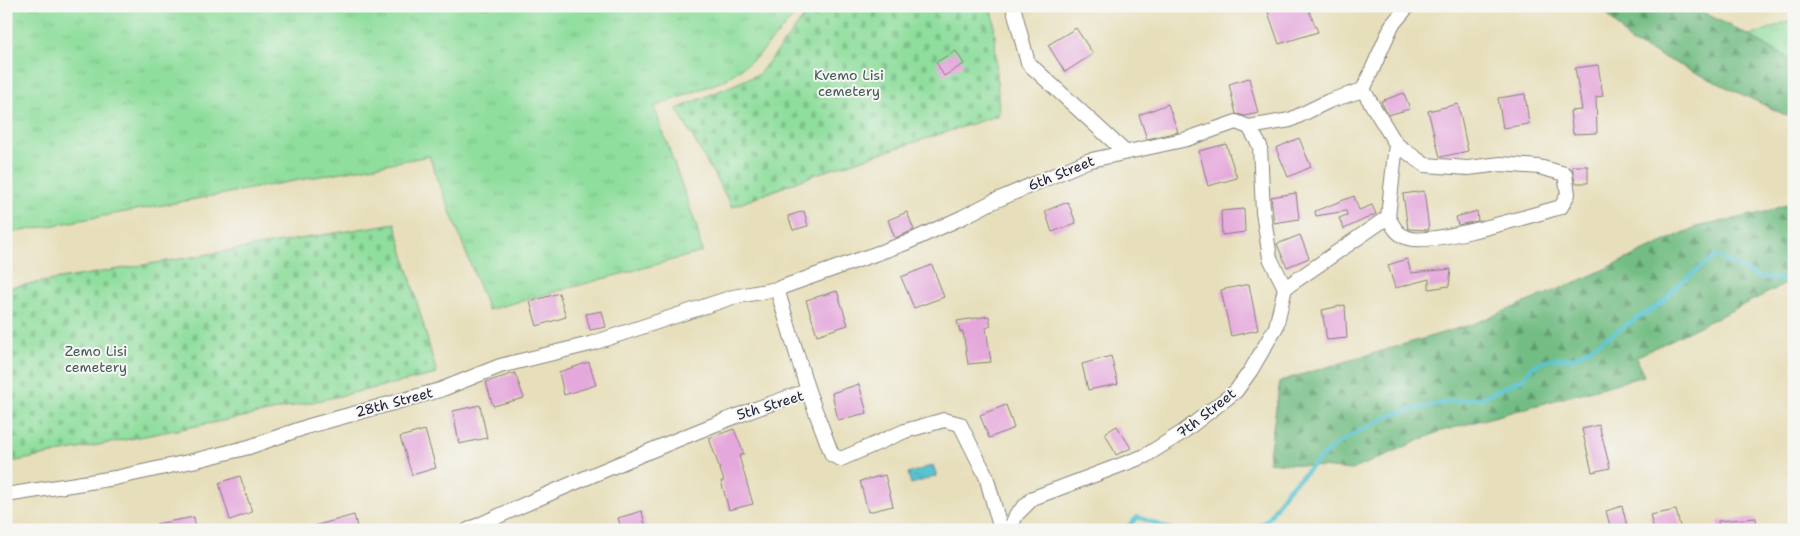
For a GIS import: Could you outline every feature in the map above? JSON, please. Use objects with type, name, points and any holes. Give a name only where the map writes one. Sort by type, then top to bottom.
[{"type":"street","points":[[1013,6],[1028,63],[1125,152]]},
{"type":"street","points":[[1396,144],[1388,217],[1396,232],[1408,239],[1419,240],[1459,234],[1561,207],[1568,194],[1565,174],[1539,168],[1501,164],[1468,168],[1424,166],[1396,144],[1363,90],[1392,25],[1408,6]]},
{"type":"street","name":"6th Street","points":[[777,289],[906,243],[963,217],[990,202],[1087,161],[1187,139],[1236,122],[1249,127],[1290,120],[1329,101],[1363,90]]},
{"type":"street","points":[[1249,127],[1260,146],[1263,212],[1270,258],[1285,288],[1388,217]]},
{"type":"street","name":"7th Street","points":[[1010,530],[1016,515],[1032,498],[1145,456],[1183,432],[1236,391],[1251,370],[1276,327],[1285,288]]},
{"type":"street","points":[[777,289],[808,391]]},
{"type":"street","name":"28th Street","points":[[6,495],[115,478],[232,451],[309,426],[440,390],[500,366],[590,344],[733,297],[777,289]]},
{"type":"street","name":"5th Street","points":[[468,530],[691,434],[760,406],[808,391],[832,455],[841,459],[905,430],[944,420],[960,424],[986,476],[1001,530]]},
{"type":"green space","points":[[6,6],[803,6],[758,56],[725,80],[654,107],[697,228],[702,252],[488,310],[429,156],[6,234]]},
{"type":"green space","name":"Kvemo Lisi cemetery","points":[[813,6],[989,6],[994,21],[999,115],[816,174],[732,207],[677,109],[759,74]]},
{"type":"green space","points":[[1600,6],[1691,6],[1750,36],[1794,62],[1794,119],[1631,42]]},
{"type":"green space","points":[[1794,19],[1794,62],[1750,36]]},
{"type":"green space","points":[[1794,202],[1794,280],[1636,357],[1644,376],[1438,432],[1352,470],[1268,462],[1280,381],[1473,324],[1581,280],[1696,227],[1762,213]]},
{"type":"green space","name":"Zemo Lisi cemetery","points":[[395,223],[437,374],[263,413],[6,463],[6,288]]},
{"type":"water","points":[[933,465],[937,476],[911,484],[908,474]]},
{"type":"building","points":[[1286,6],[1307,6],[1318,32],[1279,44],[1268,12]]},
{"type":"building","points":[[1076,28],[1093,54],[1065,72],[1048,45]]},
{"type":"building","points":[[956,51],[964,64],[944,76],[936,62]]},
{"type":"building","points":[[1598,65],[1603,96],[1596,97],[1597,133],[1573,134],[1570,111],[1582,110],[1575,68]]},
{"type":"building","points":[[1249,78],[1258,113],[1245,116],[1236,114],[1229,84]]},
{"type":"building","points":[[1404,93],[1410,109],[1388,115],[1381,101]]},
{"type":"building","points":[[1525,94],[1529,124],[1503,128],[1498,98]]},
{"type":"building","points":[[1168,104],[1178,132],[1147,139],[1139,115]]},
{"type":"building","points":[[1458,104],[1468,151],[1440,157],[1428,111]]},
{"type":"building","points":[[1299,138],[1311,167],[1288,177],[1276,148]]},
{"type":"building","points":[[1226,144],[1237,178],[1208,186],[1199,151]]},
{"type":"building","points":[[1572,166],[1588,166],[1588,183],[1575,183]]},
{"type":"building","points":[[1424,191],[1429,230],[1408,229],[1403,194]]},
{"type":"building","points":[[1296,193],[1299,219],[1274,223],[1271,197]]},
{"type":"building","points":[[1354,196],[1359,210],[1372,205],[1376,214],[1344,229],[1339,218],[1347,215],[1346,211],[1316,216],[1315,211]]},
{"type":"building","points":[[1068,202],[1076,223],[1052,232],[1045,211]]},
{"type":"building","points":[[1244,209],[1245,232],[1222,235],[1221,211]]},
{"type":"building","points":[[804,211],[808,226],[793,230],[788,216]]},
{"type":"building","points":[[1477,211],[1478,221],[1458,225],[1456,217]]},
{"type":"building","points":[[907,212],[914,230],[895,238],[888,220]]},
{"type":"building","points":[[1300,235],[1309,258],[1287,267],[1277,244]]},
{"type":"building","points":[[1407,259],[1411,273],[1451,269],[1449,286],[1429,289],[1429,279],[1395,288],[1388,265]]},
{"type":"building","points":[[932,265],[944,297],[914,308],[901,277]]},
{"type":"building","points":[[1249,284],[1258,330],[1231,336],[1221,290]]},
{"type":"building","points":[[837,291],[848,325],[817,335],[806,300]]},
{"type":"building","points":[[559,293],[566,317],[537,326],[530,302]]},
{"type":"building","points":[[1345,305],[1347,338],[1327,340],[1322,310]]},
{"type":"building","points":[[602,311],[606,327],[590,330],[586,314]]},
{"type":"building","points":[[989,316],[991,326],[986,328],[991,362],[968,364],[963,332],[960,332],[957,321]]},
{"type":"building","points":[[1111,356],[1118,384],[1088,390],[1082,364]]},
{"type":"building","points":[[589,362],[596,385],[564,395],[559,372]]},
{"type":"building","points":[[515,373],[524,398],[493,406],[486,382]]},
{"type":"building","points":[[859,384],[867,413],[838,420],[832,393]]},
{"type":"building","points":[[480,405],[487,438],[459,444],[453,411]]},
{"type":"building","points":[[1006,405],[1014,428],[989,438],[980,415]]},
{"type":"building","points":[[1599,425],[1610,468],[1592,472],[1582,429]]},
{"type":"building","points":[[1117,426],[1131,448],[1116,455],[1105,433]]},
{"type":"building","points":[[734,429],[744,454],[739,456],[753,504],[729,510],[721,481],[724,481],[709,438]]},
{"type":"building","points":[[425,430],[436,468],[412,475],[400,437]]},
{"type":"building","points":[[885,475],[893,506],[868,512],[860,481]]},
{"type":"building","points":[[240,476],[252,512],[230,520],[219,483]]},
{"type":"building","points":[[1622,506],[1628,530],[1611,530],[1606,511]]},
{"type":"building","points":[[1676,510],[1681,530],[1654,530],[1650,515]]},
{"type":"building","points":[[642,511],[646,530],[622,530],[618,518]]},
{"type":"building","points":[[354,515],[358,530],[314,530],[314,526]]},
{"type":"building","points":[[194,517],[196,530],[157,530],[156,524]]},
{"type":"building","points":[[1756,518],[1757,530],[1719,530],[1718,521]]},
{"type":"waterway","points":[[1253,530],[1269,518],[1286,491],[1328,451],[1352,435],[1391,415],[1452,401],[1481,398],[1524,378],[1533,366],[1549,359],[1574,358],[1662,303],[1680,283],[1716,256],[1756,276],[1794,282]]},
{"type":"waterway","points":[[1124,530],[1138,517],[1173,530]]}]
